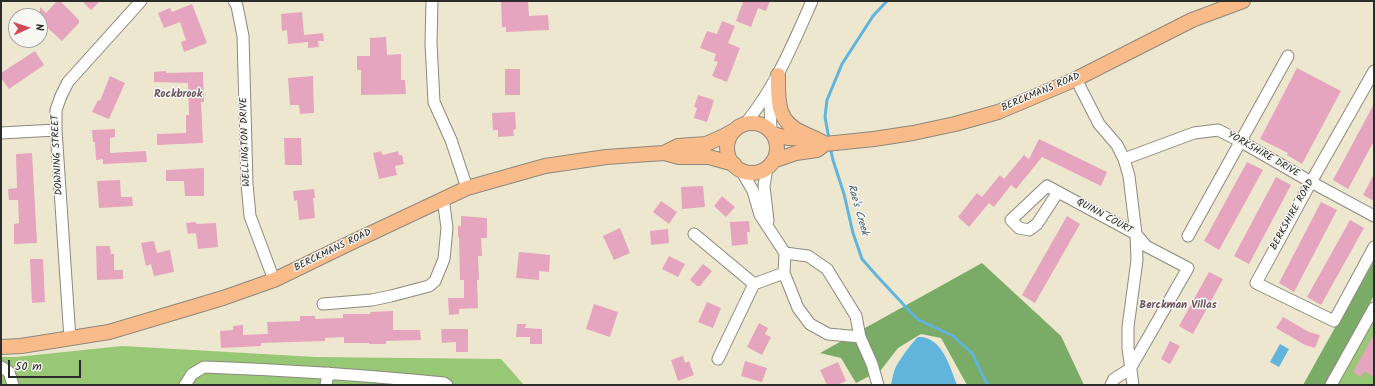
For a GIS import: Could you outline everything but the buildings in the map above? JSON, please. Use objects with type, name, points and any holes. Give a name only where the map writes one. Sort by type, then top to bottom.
[{"type":"main road","name":"BERCKMANS ROAD","points":[[772,133],[788,138],[821,141],[874,139],[955,124],[998,112],[1076,79],[1192,20],[1238,2]]},
{"type":"main road","points":[[778,75],[778,99],[782,115],[786,122],[802,133],[821,141]]},
{"type":"main road","points":[[757,123],[765,126],[772,133],[776,139],[777,148],[776,156],[770,164],[757,172],[749,173],[738,167],[730,160],[728,144],[730,136],[740,127],[757,123]]},
{"type":"main road","name":"BERCKMANS ROAD","points":[[664,153],[678,146],[706,144],[740,127]]},
{"type":"main road","name":"BERCKMANS ROAD","points":[[770,164],[796,153],[817,150],[821,141]]},
{"type":"main road","name":"BERCKMANS ROAD","points":[[1,347],[21,346],[109,332],[223,298],[274,280],[443,198],[467,188],[545,166],[606,157],[664,153],[679,157],[709,157],[738,167]]},
{"type":"street","name":"DOWNING STREET","points":[[70,339],[56,130],[56,110],[68,82],[141,1]]},
{"type":"street","name":"WELLINGTON DRIVE","points":[[234,1],[237,6],[243,36],[247,184],[250,216],[274,280]]},
{"type":"street","points":[[432,1],[431,43],[434,102],[451,140],[467,188]]},
{"type":"street","points":[[740,127],[756,111],[778,75],[812,1]]},
{"type":"street","points":[[1188,236],[1288,56]]},
{"type":"street","name":"BERKSHIRE ROAD","points":[[1374,71],[1256,283],[1334,321],[1374,247]]},
{"type":"street","points":[[772,133],[770,103],[778,75]]},
{"type":"street","points":[[1076,79],[1098,124],[1117,146],[1124,159],[1129,176],[1136,234],[1137,260],[1128,327],[1128,348],[1133,385]]},
{"type":"street","points":[[1,133],[56,130]]},
{"type":"street","name":"YORKSHIRE DRIVE","points":[[1124,159],[1194,133],[1218,130],[1374,216]]},
{"type":"street","points":[[769,227],[764,186],[770,164]]},
{"type":"street","points":[[738,167],[753,191],[760,215],[785,253],[784,273],[798,308],[810,324],[828,334],[860,337]]},
{"type":"street","name":"QUINN COURT","points":[[1058,192],[1136,234],[1146,246],[1188,268],[1130,369]]},
{"type":"street","points":[[323,304],[372,300],[429,286],[435,281],[444,259],[447,236],[443,198]]},
{"type":"street","points":[[694,234],[754,284]]},
{"type":"street","points":[[785,253],[808,256],[827,269],[856,316],[860,337],[872,364],[878,385]]},
{"type":"street","points":[[718,359],[754,284],[784,273]]},
{"type":"street","points":[[1331,385],[1374,308]]},
{"type":"street","points":[[1,367],[10,372],[13,385]]},
{"type":"street","points":[[185,385],[192,374],[204,367],[386,377],[444,383],[447,385]]},
{"type":"street","points":[[1111,385],[1114,379],[1130,369]]},
{"type":"street","points":[[326,385],[328,373]]},
{"type":"green space","points":[[1374,261],[1374,295],[1355,334],[1326,385],[1303,385],[1337,324]]},
{"type":"green space","points":[[982,263],[1061,336],[1084,385],[967,385],[941,338],[921,334],[898,348],[881,370],[856,383],[841,358],[820,353]]},
{"type":"green space","points":[[1374,312],[1374,385],[1332,385]]},
{"type":"green space","points":[[122,346],[316,357],[501,359],[524,385],[1,385],[1,357],[16,357]]},
{"type":"water","points":[[918,337],[926,338],[939,347],[948,362],[957,385],[891,385],[896,366]]},
{"type":"water","points":[[1280,344],[1289,349],[1279,367],[1270,362]]},
{"type":"waterway","name":"Rae's Creek","points":[[829,139],[825,117],[827,100],[842,64],[873,16],[887,1]]},
{"type":"waterway","name":"Rae's Creek","points":[[830,147],[844,194],[853,233],[862,259],[917,319],[953,336],[972,353],[988,385]]},
{"type":"district","name":"Rockbrook","points":[[178,95]]},
{"type":"district","name":"Berckman Villas","points":[[1178,306]]}]
